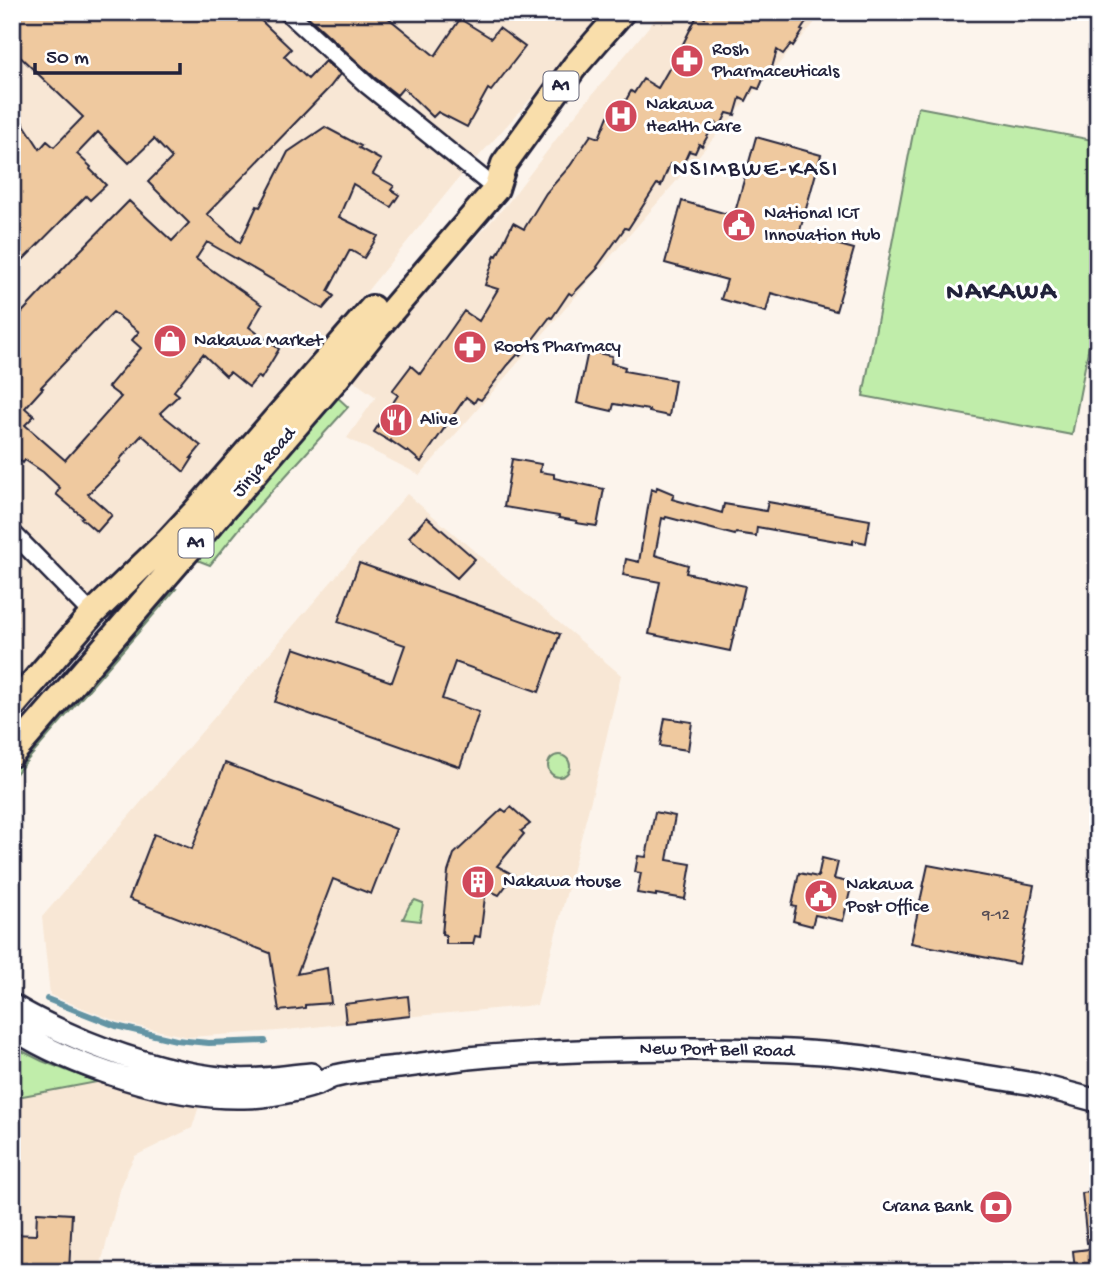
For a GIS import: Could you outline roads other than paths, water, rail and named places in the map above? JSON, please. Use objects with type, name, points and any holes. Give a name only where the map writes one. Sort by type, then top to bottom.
[{"type":"highway","name":"Jinja Road","points":[[12,754],[275,451],[490,184],[575,65],[622,12]]},
{"type":"highway","name":"Jinja Road","points":[[12,707],[92,614],[193,514],[329,359],[490,184]]},
{"type":"main road","name":"New Port Bell Road","points":[[12,1005],[49,1026],[112,1052],[169,1069],[232,1080],[317,1073],[333,1076],[529,1053],[624,1049],[739,1049],[865,1057],[1034,1084],[1098,1101]]},
{"type":"main road","name":"New Port Bell Road","points":[[12,1028],[94,1068],[184,1092],[244,1097],[272,1094],[317,1084],[333,1076]]},
{"type":"street","points":[[287,12],[367,85],[490,184]]},
{"type":"street","points":[[12,532],[92,614]]},
{"type":"waterway","points":[[47,999],[116,1026],[176,1040],[209,1043],[265,1041]]},
{"type":"place","name":"Rosh Pharmaceuticals","points":[[687,61]]},
{"type":"place","name":"Nakawa Health Care","points":[[621,116]]},
{"type":"place","name":"National ICT Innovation Hub","points":[[739,225]]},
{"type":"place","name":"Nakawa Market","points":[[170,341]]},
{"type":"place","name":"Roots Pharmacy","points":[[470,347]]},
{"type":"place","name":"Alive","points":[[396,420]]},
{"type":"place","name":"Nakawa House","points":[[478,882]]},
{"type":"place","name":"Nakawa Post Office","points":[[821,896]]},
{"type":"place","name":"Crana Bank","points":[[996,1207]]},
{"type":"district","name":"NSIMBWE-KASI","points":[[756,170]]},
{"type":"district","name":"NAKAWA","points":[[1002,293]]}]
